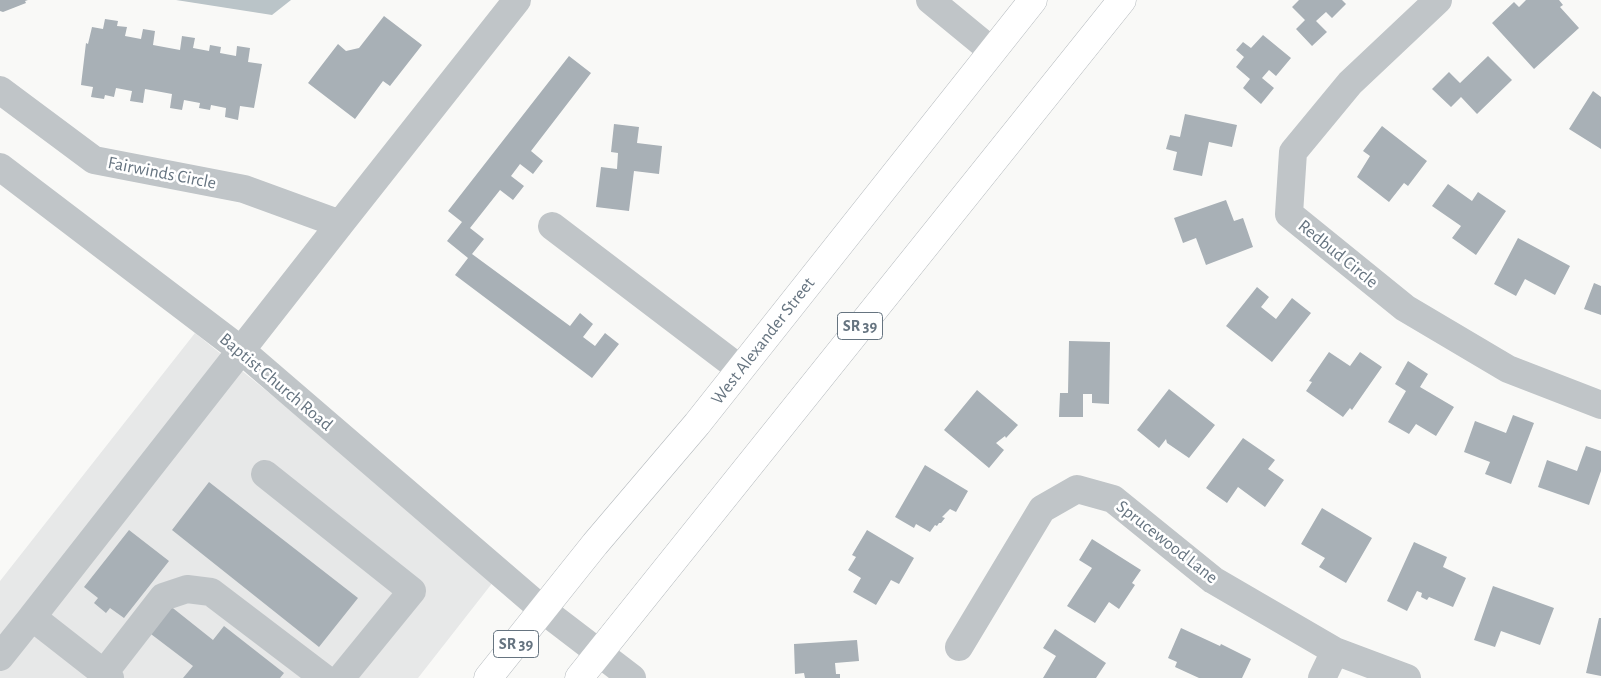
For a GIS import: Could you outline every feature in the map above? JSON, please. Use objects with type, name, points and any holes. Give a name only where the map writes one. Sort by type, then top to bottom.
[{"type":"main road","name":"West Alexander Street","points":[[488,678],[740,369],[1033,0]]},
{"type":"main road","name":"SR 39","points":[[579,678],[1122,0]]},
{"type":"street","points":[[0,657],[517,0]]},
{"type":"street","points":[[930,0],[992,51]]},
{"type":"street","name":"Redbud Circle","points":[[1438,0],[1350,84],[1293,152],[1288,214],[1405,308],[1508,369],[1601,405]]},
{"type":"street","name":"Fairwinds Circle","points":[[0,90],[94,160],[244,189],[340,224]]},
{"type":"street","name":"Baptist Church Road","points":[[0,167],[242,351],[543,610],[632,678]]},
{"type":"street","points":[[552,226],[740,369]]},
{"type":"street","points":[[265,474],[412,592],[341,678]]},
{"type":"street","name":"Sprucewood Lane","points":[[959,646],[1042,509],[1077,489],[1113,499],[1213,580],[1335,651],[1407,678]]},
{"type":"street","points":[[32,617],[107,676],[164,597],[187,589],[211,592],[324,678]]},
{"type":"street","points":[[1322,678],[1335,651]]},
{"type":"street","points":[[0,673],[7,678]]},
{"type":"shaded area","points":[[176,0],[291,0],[272,15]]},
{"type":"shaded area","points":[[195,333],[497,577],[418,678],[0,678],[0,581]]},
{"type":"building","points":[[0,0],[28,0],[25,1],[26,3],[3,12],[0,11]]},
{"type":"building","points":[[1299,0],[1342,0],[1346,4],[1332,18],[1326,12],[1316,21],[1327,32],[1312,46],[1296,29],[1305,20],[1292,7]]},
{"type":"building","points":[[1526,0],[1559,0],[1563,5],[1560,7],[1579,28],[1534,69],[1492,23],[1514,2],[1519,7]]},
{"type":"building","points":[[384,16],[422,45],[390,86],[383,81],[355,119],[308,83],[338,44],[346,51],[359,48]]},
{"type":"building","points":[[105,19],[118,21],[117,26],[127,27],[125,36],[141,39],[143,29],[155,31],[153,45],[180,50],[182,36],[195,38],[193,48],[209,51],[210,45],[221,47],[220,53],[236,56],[237,46],[250,48],[248,62],[262,64],[254,108],[240,106],[238,120],[225,117],[226,108],[211,105],[210,110],[199,108],[200,103],[184,100],[182,110],[170,108],[172,94],[145,89],[143,103],[130,101],[132,91],[116,88],[114,97],[105,95],[104,99],[91,97],[93,87],[81,85],[86,43],[88,44],[92,27],[103,29]]},
{"type":"building","points":[[1263,35],[1291,58],[1276,76],[1269,70],[1262,78],[1274,88],[1261,104],[1243,88],[1250,79],[1236,67],[1244,57],[1236,50],[1243,42],[1251,48]]},
{"type":"building","points":[[569,56],[591,73],[531,151],[543,161],[533,174],[520,164],[511,176],[524,186],[513,200],[500,190],[470,228],[484,239],[472,254],[570,326],[580,313],[593,324],[583,337],[595,346],[605,333],[619,344],[592,378],[455,275],[468,258],[447,241],[462,222],[448,211]]},
{"type":"building","points":[[1488,56],[1512,80],[1477,114],[1461,97],[1451,107],[1432,89],[1449,72],[1460,83]]},
{"type":"building","points":[[1593,91],[1601,97],[1601,149],[1569,129]]},
{"type":"building","points":[[1185,114],[1237,125],[1232,147],[1209,142],[1202,176],[1173,170],[1177,152],[1166,149],[1170,135],[1180,137]]},
{"type":"building","points":[[614,124],[639,127],[637,143],[662,146],[659,174],[634,171],[629,211],[596,207],[601,167],[617,169],[618,153],[611,152]]},
{"type":"building","points":[[1382,126],[1427,161],[1408,186],[1404,183],[1389,202],[1357,177],[1370,156],[1363,151]]},
{"type":"building","points":[[1448,184],[1472,201],[1478,192],[1506,211],[1476,255],[1452,238],[1461,226],[1432,206]]},
{"type":"building","points":[[1226,200],[1234,221],[1243,218],[1253,247],[1206,265],[1196,238],[1183,243],[1174,218]]},
{"type":"building","points":[[1518,238],[1570,266],[1555,295],[1525,279],[1516,296],[1494,284]]},
{"type":"building","points":[[1594,283],[1601,286],[1601,315],[1584,309]]},
{"type":"building","points":[[1257,287],[1269,297],[1261,307],[1276,319],[1292,298],[1311,313],[1272,362],[1226,326]]},
{"type":"building","points":[[1069,341],[1110,342],[1109,404],[1092,403],[1092,394],[1083,394],[1083,417],[1059,417],[1060,393],[1068,393]]},
{"type":"building","points":[[1329,352],[1350,366],[1360,352],[1382,367],[1352,410],[1350,408],[1343,417],[1306,391],[1312,382],[1309,381]]},
{"type":"building","points":[[1408,361],[1428,374],[1420,387],[1454,407],[1436,436],[1416,424],[1409,434],[1388,422],[1406,391],[1395,384]]},
{"type":"building","points":[[1169,389],[1215,425],[1189,458],[1167,443],[1166,439],[1159,448],[1137,430]]},
{"type":"building","points":[[977,390],[1018,425],[1006,438],[1005,436],[996,443],[1004,450],[989,468],[944,430]]},
{"type":"building","points":[[1513,415],[1534,423],[1511,484],[1485,474],[1490,462],[1464,452],[1475,421],[1506,433]]},
{"type":"building","points":[[1243,438],[1275,460],[1268,469],[1284,480],[1265,507],[1238,487],[1227,503],[1206,488]]},
{"type":"building","points":[[1586,446],[1601,451],[1601,471],[1589,505],[1538,487],[1547,460],[1577,471]]},
{"type":"building","points":[[925,465],[968,491],[956,512],[950,509],[942,517],[945,518],[941,523],[937,526],[935,525],[930,532],[916,524],[914,528],[895,517]]},
{"type":"building","points":[[209,482],[358,598],[319,647],[172,530]]},
{"type":"building","points":[[1322,508],[1372,538],[1346,583],[1319,567],[1325,558],[1301,544]]},
{"type":"building","points":[[129,530],[169,561],[124,618],[110,608],[106,613],[94,603],[98,598],[84,587]]},
{"type":"building","points":[[867,530],[914,558],[899,584],[891,580],[876,605],[853,592],[861,578],[848,570],[856,557],[852,555]]},
{"type":"building","points":[[1092,539],[1141,570],[1132,583],[1135,585],[1119,609],[1109,602],[1095,623],[1067,606],[1092,568],[1079,560]]},
{"type":"building","points":[[1414,542],[1447,557],[1443,567],[1466,578],[1453,607],[1429,597],[1427,600],[1421,597],[1422,593],[1417,591],[1407,611],[1387,601]]},
{"type":"building","points":[[1493,586],[1554,608],[1540,645],[1501,631],[1495,647],[1474,640]]},
{"type":"building","points":[[164,601],[213,640],[224,626],[284,673],[280,678],[183,678],[193,666],[143,628]]},
{"type":"building","points":[[1599,618],[1601,618],[1601,676],[1586,673]]},
{"type":"building","points":[[1181,628],[1220,646],[1221,644],[1251,659],[1242,678],[1199,678],[1175,667],[1177,662],[1168,658]]},
{"type":"building","points":[[1055,629],[1106,663],[1096,678],[1043,678],[1056,656],[1043,648]]},
{"type":"building","points":[[857,640],[859,661],[835,663],[836,674],[840,674],[840,678],[805,678],[804,673],[795,674],[794,644]]}]
